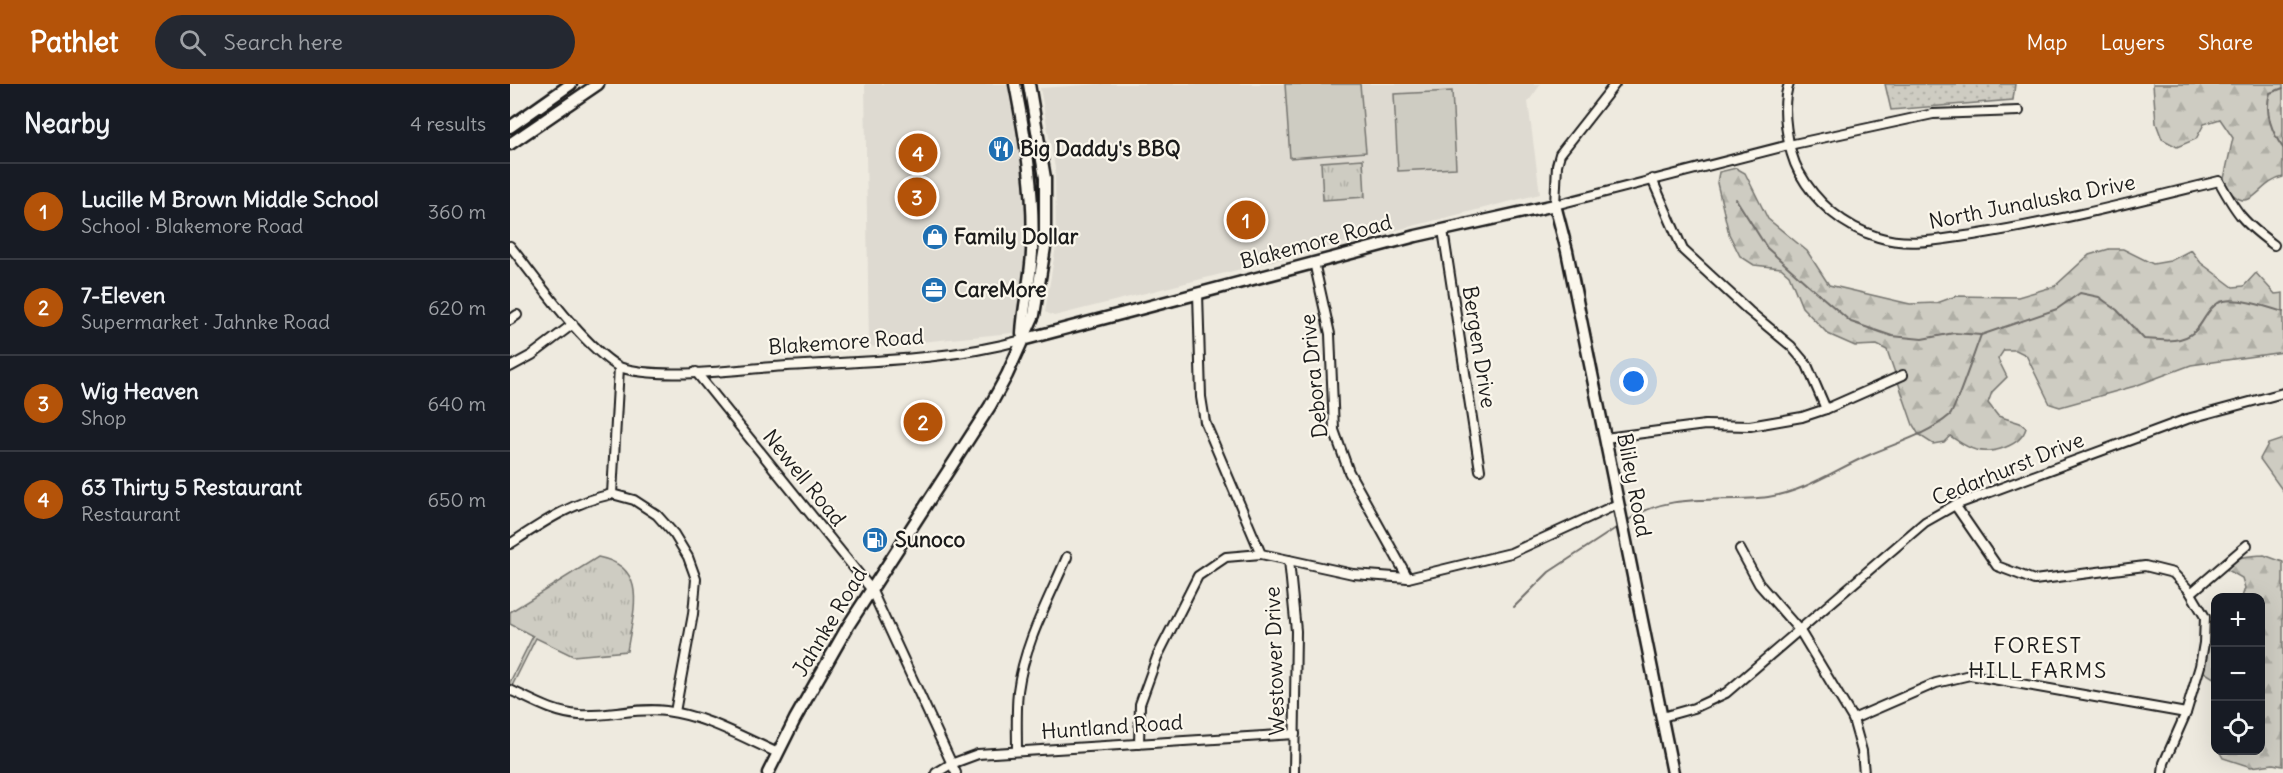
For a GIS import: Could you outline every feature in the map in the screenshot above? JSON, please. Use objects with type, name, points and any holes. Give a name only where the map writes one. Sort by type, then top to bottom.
[{"type":"street","points":[[510,127],[572,84]]},
{"type":"street","points":[[510,144],[598,84]]},
{"type":"street","name":"Jahnke Road","points":[[1015,84],[1029,156],[1033,196],[1032,256],[1023,313],[1022,340]]},
{"type":"street","name":"Jahnke Road","points":[[768,773],[833,651],[988,410],[1007,375],[1034,315],[1044,256],[1047,220],[1043,164],[1029,84]]},
{"type":"street","points":[[1555,205],[1556,176],[1560,154],[1615,84]]},
{"type":"street","name":"North Junaluska Drive","points":[[1789,84],[1784,95],[1789,145],[1796,167],[1809,191],[1843,222],[1878,237],[1915,243],[2019,228],[2218,181],[2235,211],[2248,226],[2274,244]]},
{"type":"street","name":"Blakemore Road","points":[[619,367],[634,372],[696,372],[925,356],[998,346],[1314,262],[1555,205],[1789,145],[1933,114],[2019,111]]},
{"type":"street","points":[[1652,179],[1683,250],[1791,346],[1808,365],[1826,409]]},
{"type":"street","name":"Bliley Road","points":[[1555,205],[1567,251],[1673,773]]},
{"type":"street","name":"Bergen Drive","points":[[1443,230],[1480,471]]},
{"type":"street","points":[[510,246],[573,324],[607,360],[619,367],[612,494]]},
{"type":"street","name":"Debora Drive","points":[[1314,262],[1330,334],[1334,430],[1349,472],[1408,578]]},
{"type":"street","points":[[1198,293],[1201,397],[1205,422],[1261,554]]},
{"type":"street","points":[[511,365],[532,355],[573,324]]},
{"type":"street","name":"Newell Road","points":[[696,372],[871,589],[956,773]]},
{"type":"street","points":[[1605,438],[1705,425],[1750,426],[1802,417],[1826,409],[1903,375]]},
{"type":"street","name":"Cedarhurst Drive","points":[[1662,717],[1694,708],[1726,693],[1925,522],[1955,506],[2187,419],[2283,393]]},
{"type":"street","points":[[510,544],[562,511],[587,499],[612,494],[634,500],[657,515],[674,534],[688,556],[696,579],[693,614],[675,712]]},
{"type":"street","points":[[1289,560],[1353,574],[1408,578],[1511,553],[1618,504]]},
{"type":"street","points":[[1955,506],[1996,566],[2034,580],[2145,566],[2173,573],[2191,594],[2205,617],[2204,644],[2186,712],[2164,763],[2163,773]]},
{"type":"street","points":[[2191,594],[2247,545]]},
{"type":"street","points":[[1740,549],[1759,584],[1800,631],[1853,719],[1862,751],[1864,773]]},
{"type":"street","name":"Westower Drive","points":[[1139,744],[1140,704],[1157,657],[1198,576],[1226,557],[1261,554],[1289,560],[1296,632],[1294,773]]},
{"type":"street","points":[[1017,751],[1017,714],[1023,667],[1035,630],[1066,558]]},
{"type":"street","points":[[1853,719],[1936,683],[1970,675],[2186,712]]},
{"type":"street","points":[[510,690],[549,709],[572,714],[658,710],[675,712],[706,720],[778,753]]},
{"type":"street","name":"Huntland Road","points":[[936,773],[951,764],[978,754],[1295,734]]},
{"type":"shaded area","points":[[865,84],[1022,84],[1040,167],[1048,244],[1032,331],[869,347]]},
{"type":"shaded area","points":[[1101,84],[1541,84],[1528,102],[1540,194],[1054,316],[1045,312],[1056,246],[1055,168],[1040,88]]},
{"type":"green space","points":[[1285,84],[1360,84],[1366,152],[1290,158]]},
{"type":"green space","points":[[1885,84],[2015,84],[2013,100],[1891,110]]},
{"type":"green space","points":[[2153,84],[2283,84],[2283,177],[2247,200],[2232,194],[2223,183],[2233,138],[2220,119],[2204,124],[2196,139],[2177,147],[2162,139],[2156,123]]},
{"type":"green space","points":[[1452,91],[1456,168],[1398,171],[1394,94]]},
{"type":"green space","points":[[1363,159],[1365,197],[1323,200],[1321,162]]},
{"type":"green space","points":[[1736,168],[1745,173],[1768,219],[1807,251],[1829,285],[1910,304],[1937,303],[1956,296],[2018,297],[2055,286],[2089,255],[2109,249],[2123,249],[2153,264],[2170,261],[2191,250],[2201,263],[2233,287],[2244,286],[2256,273],[2275,294],[2283,293],[2283,352],[2191,365],[2135,386],[2060,407],[2050,404],[2026,355],[2016,350],[2004,350],[1998,359],[2007,377],[1992,392],[1988,403],[1998,416],[2020,423],[2026,428],[2023,434],[2012,444],[1990,451],[1973,449],[1950,436],[1944,442],[1933,444],[1919,435],[1913,425],[1887,350],[1877,345],[1855,346],[1828,334],[1802,307],[1789,275],[1781,268],[1754,265],[1740,256],[1729,234],[1717,183],[1719,172]]},
{"type":"green space","points":[[2283,439],[2283,491],[2260,459],[2268,444]]},
{"type":"green space","points":[[2264,555],[2283,562],[2283,766],[2273,764],[2251,767],[2223,758],[2221,755],[2265,755],[2265,593],[2243,593],[2245,588],[2242,578],[2226,569],[2233,561],[2248,556]]},
{"type":"green space","points":[[598,557],[614,562],[625,570],[632,581],[634,607],[627,651],[573,656],[536,638],[510,686],[533,636],[510,624],[510,612]]},
{"type":"green space","points":[[2211,639],[2211,676],[2204,672],[2203,666]]},
{"type":"waterway","points":[[2283,88],[2270,93],[2268,100],[2272,129],[2283,148]]},
{"type":"waterway","points":[[1736,199],[1767,248],[1807,284],[1851,322],[1892,336],[1922,339],[1954,333],[1981,335],[2057,309],[2080,293],[2099,297],[2117,310],[2144,339],[2170,340],[2189,336],[2214,306],[2224,301],[2251,303],[2283,312]]},
{"type":"waterway","points":[[1627,521],[1659,505],[1695,500],[1750,499],[1782,494],[1808,485],[1931,428],[1950,415],[1981,335]]},
{"type":"waterway","points":[[1514,607],[1549,572],[1616,528]]},
{"type":"place","name":"Big Daddy's BBQ","points":[[1001,149]]},
{"type":"place","name":"63 Thirty 5 Restaurant","points":[[918,153]]},
{"type":"place","name":"Wig Heaven","points":[[917,197]]},
{"type":"place","name":"Lucille M Brown Middle School","points":[[1246,220]]},
{"type":"place","name":"Family Dollar","points":[[935,237]]},
{"type":"place","name":"CareMore","points":[[934,290]]},
{"type":"place","name":"7-Eleven","points":[[923,422]]},
{"type":"place","name":"Sunoco","points":[[875,540]]},
{"type":"district","name":"FOREST HILL FARMS","points":[[2038,658]]}]
